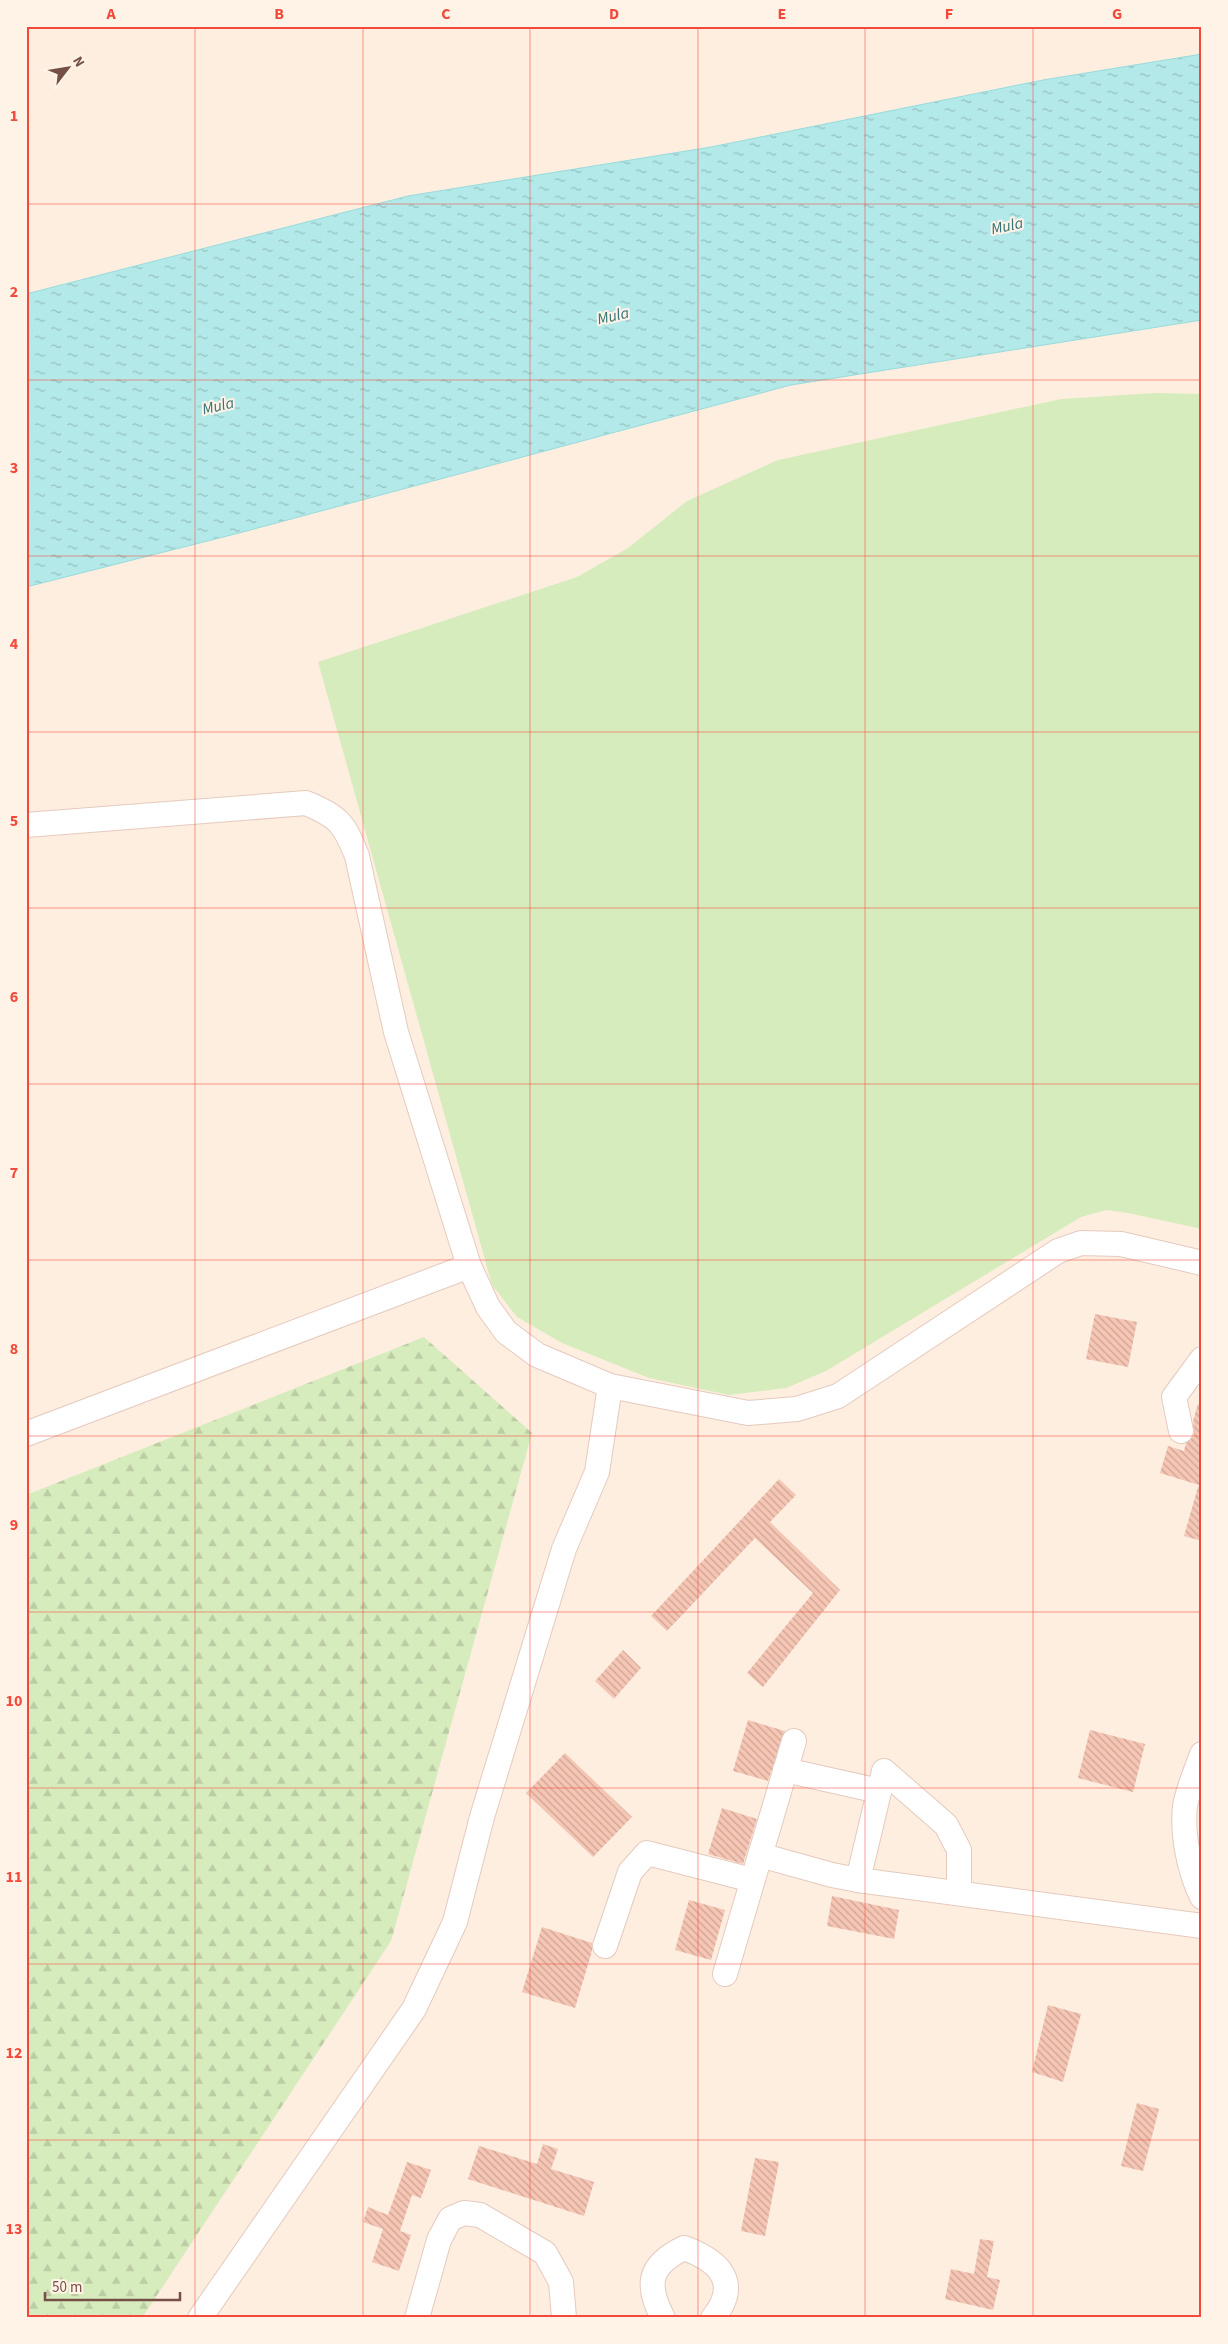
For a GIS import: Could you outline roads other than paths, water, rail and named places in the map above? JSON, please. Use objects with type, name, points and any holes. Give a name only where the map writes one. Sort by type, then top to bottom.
[{"type":"lane","points":[[26,825],[306,804],[331,814],[347,832],[357,856],[396,1032],[469,1266],[488,1307],[506,1332],[538,1355],[610,1386],[748,1413],[797,1409],[838,1396],[1058,1251],[1081,1243],[1121,1244],[1202,1263]]},
{"type":"lane","points":[[26,1434],[469,1266]]},
{"type":"lane","points":[[1181,1431],[1174,1397],[1202,1359]]},
{"type":"lane","points":[[200,2318],[414,2009],[455,1922],[482,1817],[564,1549],[597,1472],[610,1386]]},
{"type":"lane","points":[[725,1974],[794,1741]]},
{"type":"lane","points":[[1202,1754],[1186,1805],[1184,1827],[1187,1847],[1202,1897]]},
{"type":"lane","points":[[785,1770],[879,1791]]},
{"type":"lane","points":[[858,1880],[884,1771],[946,1824],[959,1850],[959,1894]]},
{"type":"lane","points":[[606,1946],[630,1872],[647,1853],[752,1880]]},
{"type":"lane","points":[[760,1855],[858,1880],[1202,1926]]},
{"type":"lane","points":[[417,2318],[439,2240],[450,2219],[464,2214],[480,2215],[546,2254],[561,2282],[564,2318]]},
{"type":"lane","points":[[663,2318],[654,2301],[651,2285],[658,2265],[668,2256],[684,2248],[700,2253],[718,2265],[726,2280],[722,2306],[713,2318]]},
{"type":"water","name":"Mula","points":[[1202,54],[1202,320],[791,385],[239,533],[26,587],[26,294],[408,196],[711,147],[1043,80]]}]
